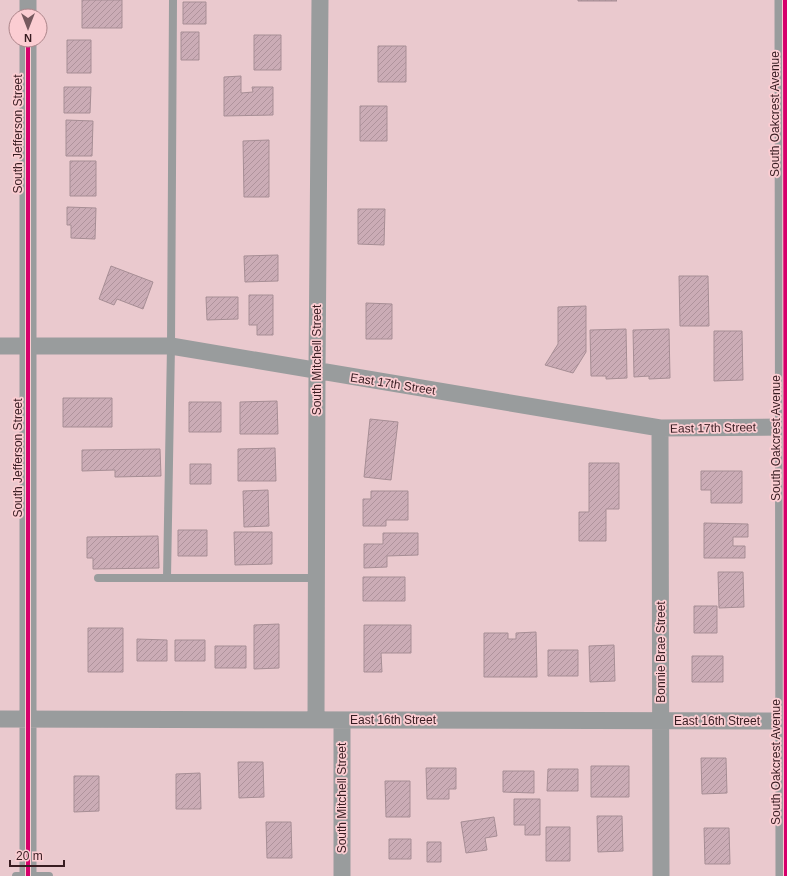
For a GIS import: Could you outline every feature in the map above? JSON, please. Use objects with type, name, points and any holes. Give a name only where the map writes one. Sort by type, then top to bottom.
[{"type":"street","name":"South Mitchell Street","points":[[316,720],[320,0]]},
{"type":"street","name":"South Oakcrest Avenue","points":[[785,0],[786,876]]},
{"type":"street","name":"South Jefferson Street","points":[[28,48],[28,876]]},
{"type":"street","name":"East 17th Street","points":[[0,346],[171,346],[660,428],[786,427]]},
{"type":"street","name":"Bonnie Brae Street","points":[[660,428],[662,876]]},
{"type":"street","name":"East 16th Street","points":[[0,719],[786,721]]},
{"type":"street","name":"South Mitchell Street","points":[[342,720],[342,876]]},
{"type":"lane","points":[[167,578],[171,346],[173,0]]},
{"type":"lane","points":[[98,578],[316,578]]},
{"type":"lane","points":[[16,876],[50,876]]},
{"type":"building","points":[[82,0],[122,0],[122,28],[82,28]]},
{"type":"building","points":[[616,0],[617,1],[578,1]]},
{"type":"building","points":[[183,2],[206,2],[206,24],[183,24]]},
{"type":"building","points":[[181,32],[199,32],[199,60],[181,60]]},
{"type":"building","points":[[254,35],[281,35],[281,70],[254,70]]},
{"type":"building","points":[[67,40],[91,40],[91,73],[67,73]]},
{"type":"building","points":[[378,46],[406,46],[406,82],[378,82]]},
{"type":"building","points":[[241,76],[241,93],[253,92],[252,87],[273,87],[273,115],[224,116],[224,77]]},
{"type":"building","points":[[64,87],[91,87],[90,113],[64,113]]},
{"type":"building","points":[[360,106],[387,106],[387,141],[360,141]]},
{"type":"building","points":[[66,120],[93,121],[92,156],[66,156]]},
{"type":"building","points":[[269,140],[269,197],[244,197],[243,141]]},
{"type":"building","points":[[70,161],[96,161],[96,196],[70,196]]},
{"type":"building","points":[[67,207],[96,208],[95,239],[71,238],[71,225],[67,225]]},
{"type":"building","points":[[358,209],[385,209],[384,245],[358,244]]},
{"type":"building","points":[[278,255],[278,281],[245,282],[244,256]]},
{"type":"building","points":[[111,266],[153,282],[143,309],[117,299],[114,305],[99,299]]},
{"type":"building","points":[[679,276],[708,276],[709,326],[680,326]]},
{"type":"building","points":[[249,295],[273,295],[273,335],[257,335],[257,325],[249,325]]},
{"type":"building","points":[[206,297],[238,297],[238,319],[207,320]]},
{"type":"building","points":[[366,303],[392,304],[392,339],[366,339]]},
{"type":"building","points":[[586,306],[586,352],[573,373],[545,365],[558,344],[558,307]]},
{"type":"building","points":[[626,329],[627,378],[606,379],[606,376],[591,376],[590,330]]},
{"type":"building","points":[[669,329],[670,378],[649,379],[649,376],[634,377],[633,330]]},
{"type":"building","points":[[714,331],[742,331],[743,380],[714,381]]},
{"type":"building","points":[[63,398],[112,398],[112,427],[63,427]]},
{"type":"building","points":[[277,401],[278,434],[240,434],[240,402]]},
{"type":"building","points":[[189,402],[221,402],[221,432],[189,432]]},
{"type":"building","points":[[370,419],[398,422],[391,480],[364,477]]},
{"type":"building","points":[[275,448],[276,481],[238,481],[238,449]]},
{"type":"building","points":[[160,449],[161,476],[115,477],[115,470],[82,471],[82,450]]},
{"type":"building","points":[[589,463],[619,463],[619,509],[606,509],[606,541],[579,541],[579,512],[589,512]]},
{"type":"building","points":[[190,464],[211,464],[211,484],[190,484]]},
{"type":"building","points":[[701,471],[742,471],[742,503],[711,503],[711,490],[701,490]]},
{"type":"building","points":[[268,490],[269,526],[244,527],[243,491]]},
{"type":"building","points":[[371,491],[408,491],[408,520],[386,520],[386,526],[363,526],[363,499],[371,499]]},
{"type":"building","points":[[704,523],[748,524],[748,537],[733,537],[733,546],[745,546],[745,558],[704,558]]},
{"type":"building","points":[[178,530],[207,530],[207,556],[178,556]]},
{"type":"building","points":[[234,532],[272,532],[272,564],[235,565]]},
{"type":"building","points":[[383,533],[418,533],[418,555],[387,556],[387,567],[364,568],[364,544],[383,544]]},
{"type":"building","points":[[158,536],[159,568],[93,569],[93,558],[87,558],[87,537]]},
{"type":"building","points":[[718,572],[743,572],[744,607],[719,608]]},
{"type":"building","points":[[363,577],[405,577],[405,601],[363,601]]},
{"type":"building","points":[[694,606],[717,606],[717,633],[694,633]]},
{"type":"building","points":[[279,624],[279,668],[254,669],[254,625]]},
{"type":"building","points":[[364,625],[411,625],[411,653],[381,653],[382,672],[364,672]]},
{"type":"building","points":[[88,628],[123,628],[123,672],[88,672]]},
{"type":"building","points":[[536,632],[537,677],[484,677],[484,633],[508,633],[508,639],[516,639],[516,633]]},
{"type":"building","points":[[137,639],[167,640],[167,661],[137,661]]},
{"type":"building","points":[[175,640],[205,640],[205,661],[175,661]]},
{"type":"building","points":[[614,645],[615,681],[590,682],[589,646]]},
{"type":"building","points":[[215,646],[246,646],[246,668],[215,668]]},
{"type":"building","points":[[548,650],[578,650],[578,676],[548,676]]},
{"type":"building","points":[[692,656],[723,656],[723,682],[692,682]]},
{"type":"building","points":[[701,758],[726,758],[727,793],[702,794]]},
{"type":"building","points":[[238,762],[263,762],[264,797],[239,798]]},
{"type":"building","points":[[591,766],[629,766],[629,797],[591,797]]},
{"type":"building","points":[[426,768],[456,768],[456,789],[449,789],[449,799],[427,799]]},
{"type":"building","points":[[548,769],[578,769],[578,791],[547,791]]},
{"type":"building","points":[[503,771],[534,771],[534,793],[503,792]]},
{"type":"building","points":[[200,773],[201,809],[176,809],[176,774]]},
{"type":"building","points":[[74,776],[99,776],[99,811],[74,812]]},
{"type":"building","points":[[385,781],[410,781],[410,817],[386,817]]},
{"type":"building","points":[[514,799],[540,799],[540,835],[525,835],[525,825],[514,825]]},
{"type":"building","points":[[597,816],[622,816],[623,851],[598,852]]},
{"type":"building","points":[[494,817],[497,836],[485,838],[487,850],[466,853],[461,822]]},
{"type":"building","points":[[266,822],[291,822],[292,858],[267,858]]},
{"type":"building","points":[[546,827],[570,827],[570,861],[546,861]]},
{"type":"building","points":[[704,828],[729,828],[730,864],[705,864]]},
{"type":"building","points":[[389,839],[411,839],[411,859],[389,859]]},
{"type":"building","points":[[427,842],[441,842],[441,862],[427,862]]},
{"type":"cycle path","points":[[785,0],[786,876]]},
{"type":"cycle path","points":[[28,48],[28,876]]}]
